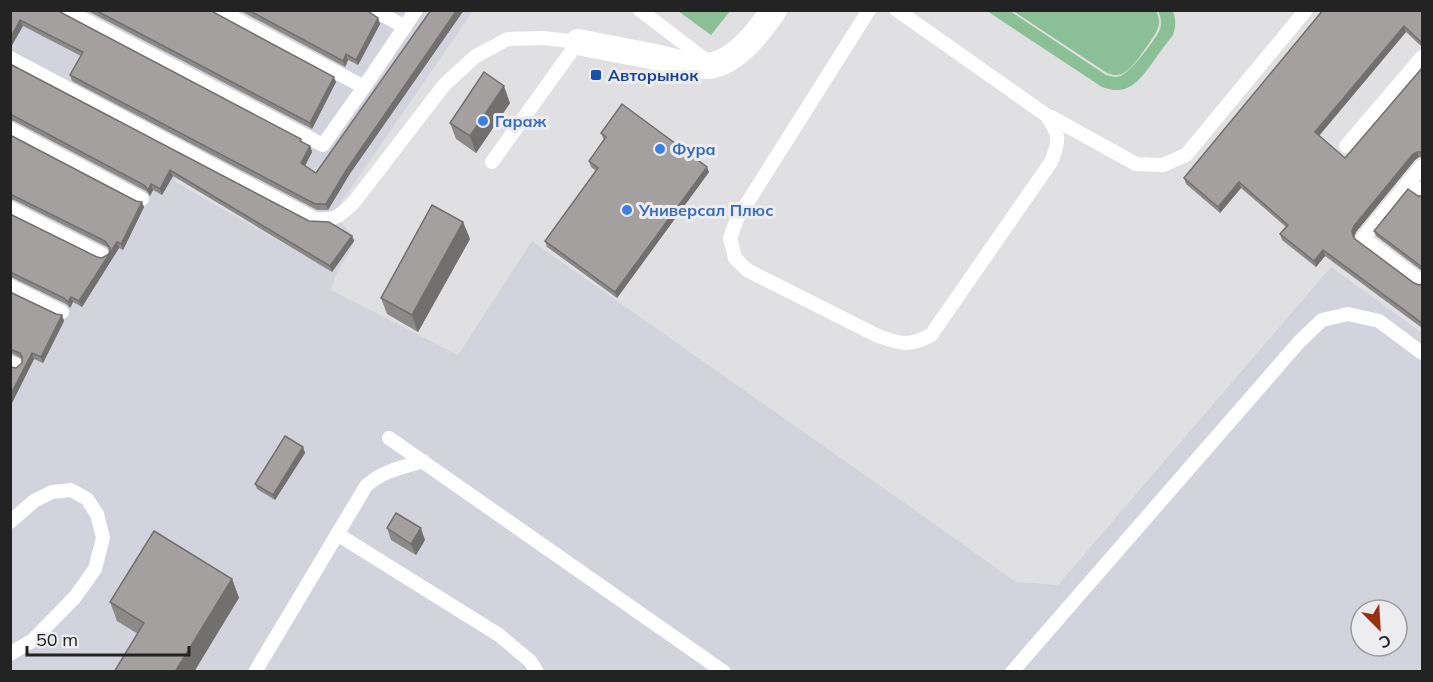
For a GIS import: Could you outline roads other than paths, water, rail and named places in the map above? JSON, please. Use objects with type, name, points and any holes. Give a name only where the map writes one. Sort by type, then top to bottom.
[{"type":"street","points":[[578,42],[691,65],[713,65],[729,58],[743,47],[774,10]]},
{"type":"lane","points":[[66,10],[323,145],[416,10]]},
{"type":"lane","points":[[219,10],[364,87]]},
{"type":"lane","points":[[374,10],[405,27]]},
{"type":"lane","points":[[640,10],[713,65]]},
{"type":"lane","points":[[869,10],[737,219],[730,238],[735,258],[747,270],[878,336],[899,344],[918,342],[931,334],[1051,162],[1058,147],[1056,129],[1046,115]]},
{"type":"lane","points":[[897,10],[1046,115],[1136,165],[1162,165],[1185,155],[1306,10]]},
{"type":"lane","points":[[10,58],[315,219],[330,219],[342,215],[354,202],[445,84],[476,56],[508,39],[544,38],[578,42],[492,162]]},
{"type":"lane","points":[[1346,146],[1422,57]]},
{"type":"lane","points":[[10,129],[142,200]]},
{"type":"lane","points":[[1422,166],[1364,238],[1422,282]]},
{"type":"lane","points":[[1409,182],[1422,193]]},
{"type":"lane","points":[[10,208],[103,255]]},
{"type":"lane","points":[[10,286],[62,312]]},
{"type":"lane","points":[[1012,672],[1299,342],[1322,320],[1348,314],[1379,321],[1422,353]]},
{"type":"lane","points":[[389,438],[724,672]]},
{"type":"lane","points":[[255,672],[366,486],[381,474],[423,461]]},
{"type":"lane","points":[[10,522],[34,501],[52,492],[71,490],[87,499],[98,514],[104,538],[95,569],[75,597],[33,640],[10,654]]},
{"type":"lane","points":[[337,534],[499,635],[530,661],[537,672]]},
{"type":"place","name":"Авторынок","points":[[596,75]]},
{"type":"place","name":"Гараж","points":[[483,121]]},
{"type":"place","name":"Фура","points":[[660,149]]},
{"type":"place","name":"Универсал Плюс","points":[[627,210]]}]
